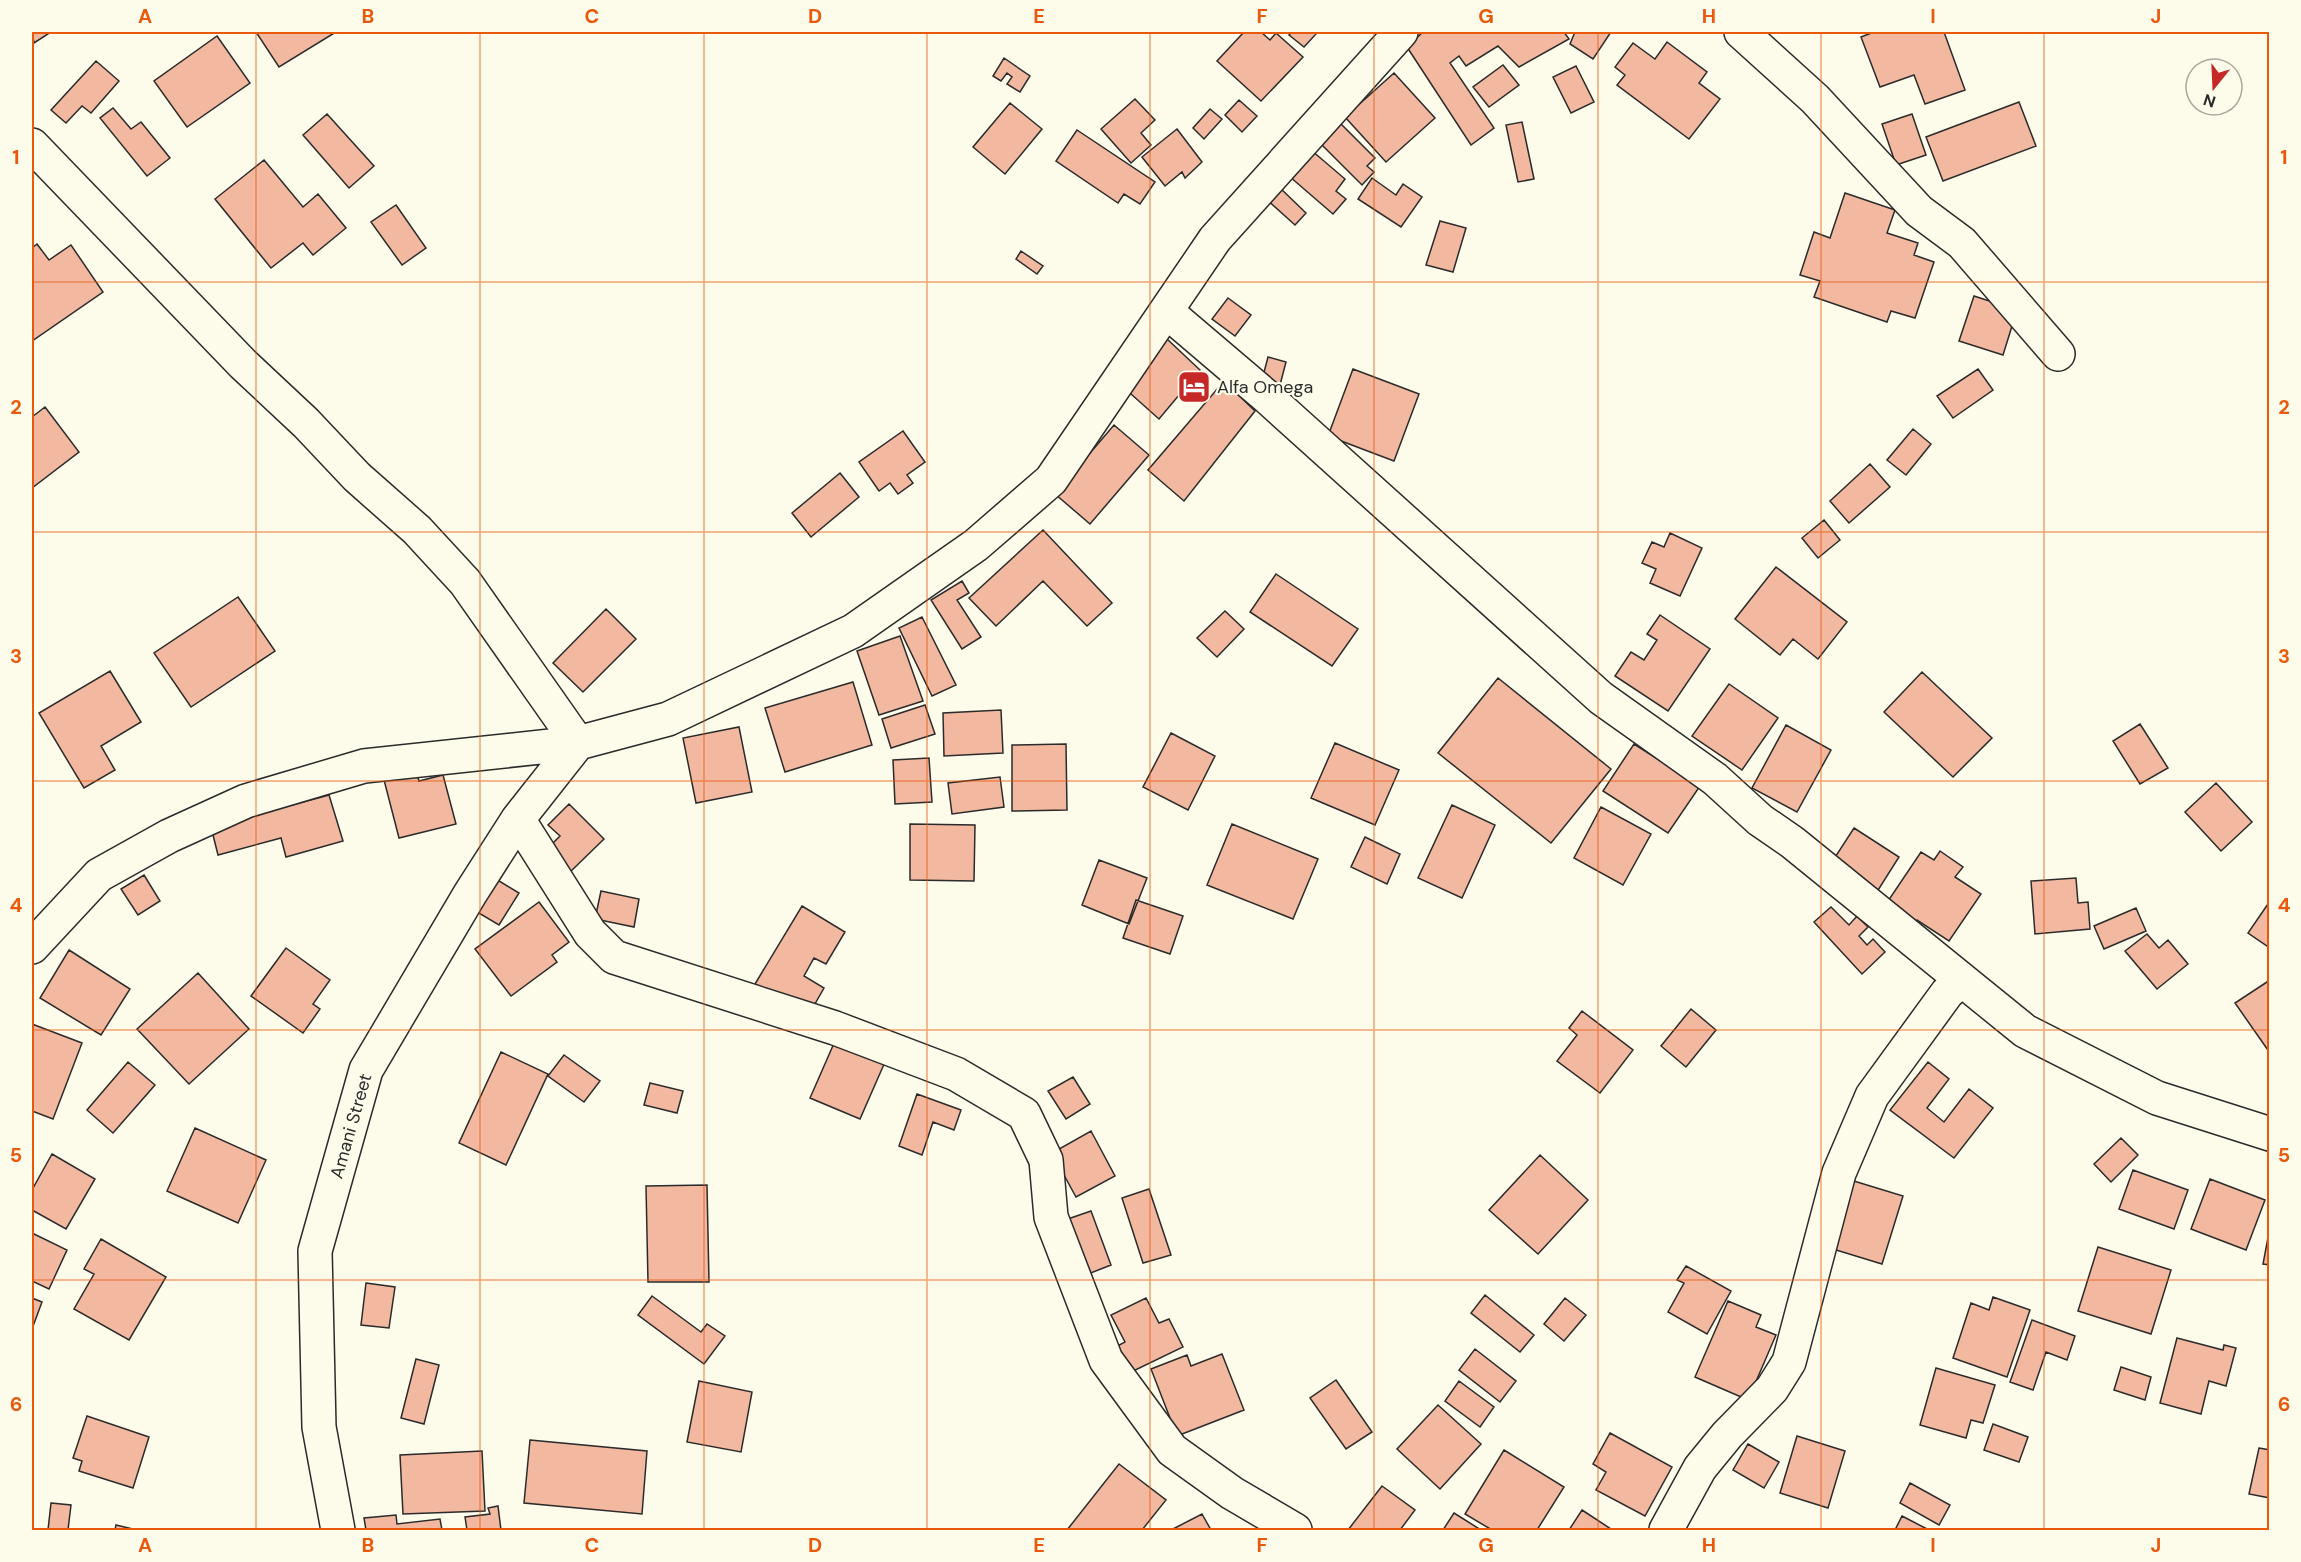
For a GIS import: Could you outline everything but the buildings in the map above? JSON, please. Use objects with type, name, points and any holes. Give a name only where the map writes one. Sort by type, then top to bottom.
[{"type":"street","points":[[32,947],[99,875],[169,836],[246,801],[364,766],[578,744],[668,720],[853,631],[976,545],[1051,480],[1215,239],[1401,32]]},
{"type":"street","points":[[1741,32],[1815,99],[1919,211],[1962,243],[2058,354]]},
{"type":"street","points":[[32,146],[243,364],[306,423],[357,477],[425,538],[465,582],[578,744]]},
{"type":"street","points":[[1166,311],[1275,405],[1600,698],[1715,779],[1761,820],[1792,842],[2025,1031],[2157,1098],[2270,1134]]},
{"type":"street","name":"Amani Street","points":[[338,1530],[319,1427],[315,1251],[366,1070],[470,894],[518,819],[578,744]]},
{"type":"street","points":[[518,819],[590,933],[614,957],[634,966],[835,1028],[956,1074],[1024,1114],[1046,1160],[1051,1217],[1106,1360],[1172,1450],[1232,1493],[1295,1530]]},
{"type":"street","points":[[1666,1530],[1700,1468],[1727,1435],[1772,1389],[1789,1362],[1839,1173],[1872,1096],[1947,993],[1961,980]]},
{"type":"place","name":"Alfa Omega","points":[[1194,387]]}]
